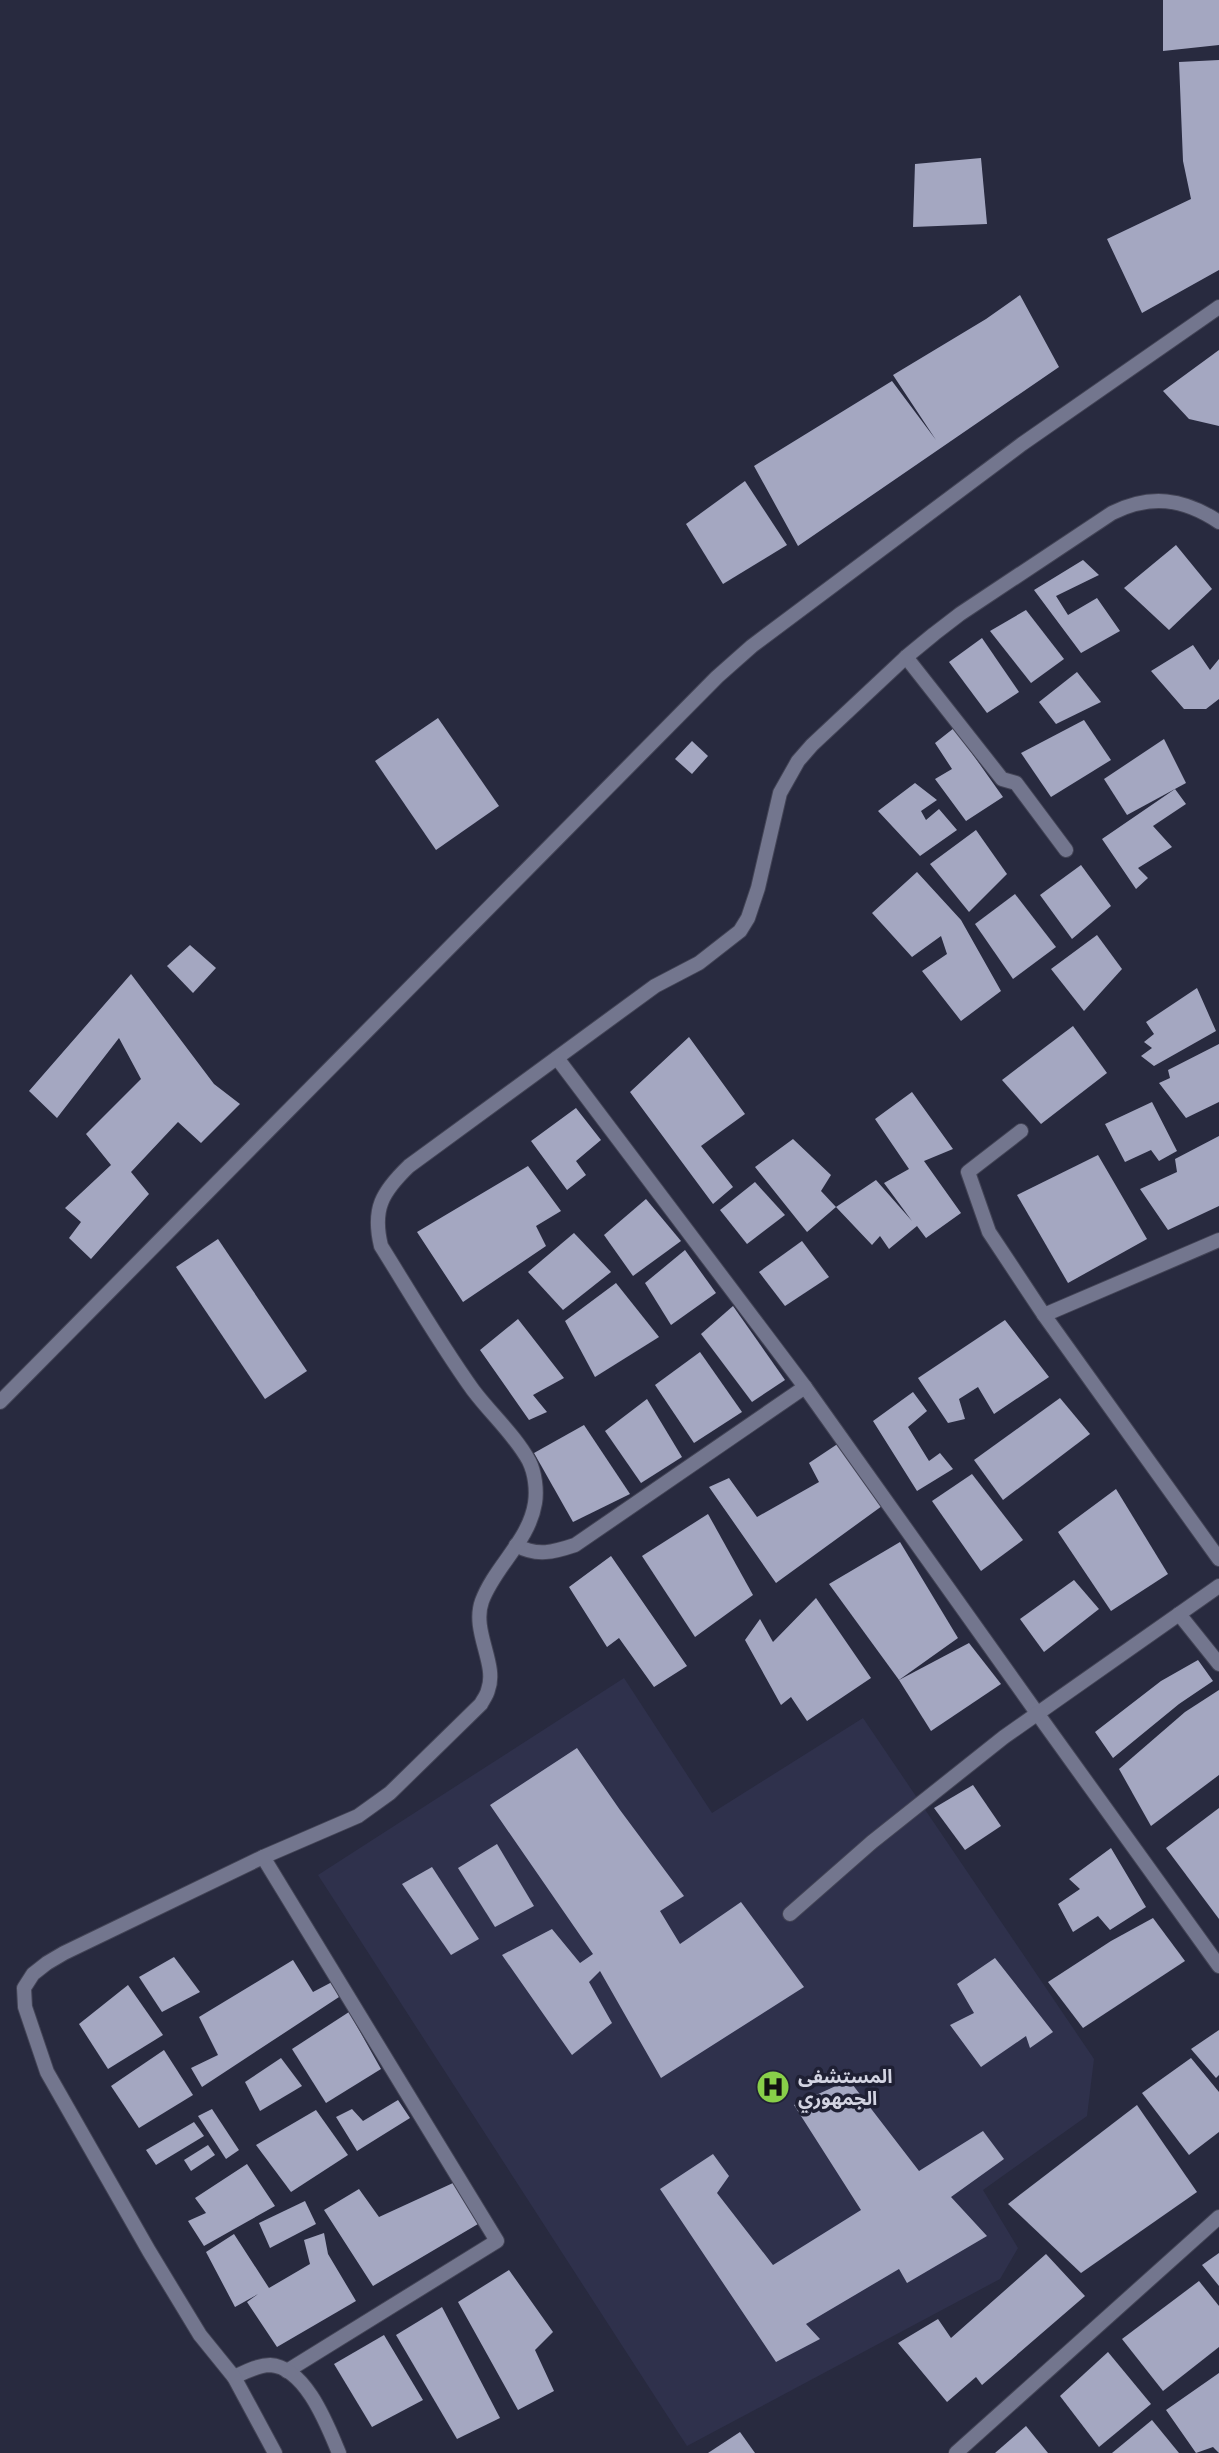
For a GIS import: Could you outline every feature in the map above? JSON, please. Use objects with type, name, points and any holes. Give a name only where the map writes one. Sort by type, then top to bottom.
[{"type":"street","points":[[0,1402],[717,677],[752,646],[1022,444],[1219,307]]},
{"type":"street","points":[[275,2453],[234,2377],[200,2334],[149,2251],[47,2071],[25,2007],[24,1988],[33,1974],[47,1963],[263,1857],[373,1807],[481,1704],[489,1688],[479,1621],[482,1602],[528,1527],[535,1503],[535,1482],[530,1464],[462,1373],[381,1246],[376,1227],[378,1210],[385,1192],[409,1166],[655,986],[699,963],[740,931],[756,895],[780,793],[789,775],[812,745],[906,657],[960,614],[1129,504],[1152,499],[1175,502],[1194,508],[1219,522]]},
{"type":"street","points":[[906,657],[1002,779],[1016,783],[1066,850]]},
{"type":"street","points":[[557,1058],[805,1387],[1219,1966]]},
{"type":"street","points":[[1021,1131],[968,1172],[989,1232],[1044,1315],[1219,1559]]},
{"type":"street","points":[[1044,1315],[1219,1240]]},
{"type":"street","points":[[516,1545],[527,1551],[540,1553],[575,1545],[805,1387]]},
{"type":"street","points":[[790,1914],[873,1842],[1004,1737],[1219,1586]]},
{"type":"street","points":[[1179,1614],[1219,1664]]},
{"type":"street","points":[[263,1857],[497,2241],[287,2371]]},
{"type":"street","points":[[957,2453],[1219,2217]]},
{"type":"street","points":[[234,2377],[271,2365],[287,2371],[312,2397],[339,2453]]},
{"type":"shaded area","name":"المستشفى الجمهوري","points":[[624,1678],[712,1813],[863,1718],[1094,2059],[1087,2116],[983,2190],[1018,2248],[1000,2279],[687,2446],[318,1875]]},
{"type":"building","points":[[1163,0],[1219,0],[1219,45],[1163,51]]},
{"type":"building","points":[[1219,60],[1219,270],[1142,313],[1107,239],[1191,199],[1183,161],[1179,62]]},
{"type":"building","points":[[981,158],[987,224],[913,227],[915,164]]},
{"type":"building","points":[[1020,295],[1059,367],[798,546],[754,466],[892,381],[936,440],[893,375],[986,319]]},
{"type":"building","points":[[1219,350],[1219,426],[1189,419],[1163,391]]},
{"type":"building","points":[[745,481],[787,545],[723,584],[686,524]]},
{"type":"building","points":[[1176,545],[1212,589],[1169,630],[1124,588]]},
{"type":"building","points":[[1083,560],[1099,575],[1056,596],[1068,615],[1097,598],[1120,631],[1081,653],[1034,590]]},
{"type":"building","points":[[1026,610],[1064,659],[1031,683],[990,631]]},
{"type":"building","points":[[982,638],[1019,692],[987,713],[949,662]]},
{"type":"building","points":[[1193,645],[1210,670],[1219,659],[1219,699],[1206,709],[1184,709],[1151,671]]},
{"type":"building","points":[[1077,672],[1101,702],[1056,724],[1039,702]]},
{"type":"building","points":[[438,718],[499,806],[436,850],[375,761]]},
{"type":"building","points":[[1084,720],[1111,760],[1051,797],[1021,753]]},
{"type":"building","points":[[954,728],[1003,797],[966,821],[935,779],[952,769],[935,743]]},
{"type":"building","points":[[1164,739],[1186,783],[1127,815],[1104,779]]},
{"type":"building","points":[[692,741],[708,756],[692,774],[675,759]]},
{"type":"building","points":[[915,783],[937,800],[921,811],[926,820],[939,809],[957,830],[920,856],[878,811]]},
{"type":"building","points":[[1175,789],[1186,804],[1153,826],[1172,847],[1138,868],[1148,878],[1136,889],[1102,839]]},
{"type":"building","points":[[976,830],[1007,874],[969,912],[930,864]]},
{"type":"building","points":[[1081,865],[1111,906],[1072,939],[1040,895]]},
{"type":"building","points":[[917,872],[961,920],[1001,991],[961,1021],[922,971],[947,954],[941,936],[912,957],[872,913]]},
{"type":"building","points":[[1015,894],[1056,947],[1013,979],[975,924]]},
{"type":"building","points":[[1097,935],[1122,969],[1084,1011],[1051,969]]},
{"type":"building","points":[[190,945],[216,968],[193,993],[167,966]]},
{"type":"building","points":[[131,974],[214,1084],[240,1104],[201,1143],[178,1122],[131,1172],[149,1194],[91,1259],[69,1238],[81,1222],[65,1208],[111,1165],[86,1134],[141,1079],[119,1038],[57,1118],[29,1091]]},
{"type":"building","points":[[1197,988],[1216,1031],[1154,1066],[1141,1056],[1152,1048],[1144,1042],[1154,1034],[1146,1022]]},
{"type":"building","points":[[1073,1026],[1107,1073],[1041,1124],[1002,1080]]},
{"type":"building","points":[[689,1037],[745,1114],[701,1146],[733,1187],[713,1204],[630,1092]]},
{"type":"building","points":[[1219,1044],[1219,1102],[1186,1118],[1159,1083],[1170,1078],[1168,1070]]},
{"type":"building","points":[[912,1092],[953,1149],[924,1161],[961,1213],[926,1238],[917,1226],[889,1249],[880,1236],[872,1245],[836,1207],[876,1180],[912,1221],[884,1183],[909,1169],[875,1119]]},
{"type":"building","points":[[1152,1102],[1177,1151],[1159,1161],[1151,1150],[1125,1162],[1105,1124]]},
{"type":"building","points":[[576,1108],[601,1140],[576,1161],[586,1175],[567,1190],[531,1141]]},
{"type":"building","points":[[1219,1136],[1219,1206],[1168,1230],[1140,1189],[1177,1172],[1175,1159]]},
{"type":"building","points":[[793,1139],[831,1175],[821,1191],[836,1207],[807,1232],[755,1167]]},
{"type":"building","points":[[1098,1155],[1147,1239],[1068,1283],[1017,1195]]},
{"type":"building","points":[[528,1166],[561,1211],[536,1226],[546,1246],[463,1302],[417,1232]]},
{"type":"building","points":[[755,1182],[785,1215],[747,1244],[720,1210]]},
{"type":"building","points":[[646,1199],[681,1241],[633,1276],[604,1235]]},
{"type":"building","points":[[574,1233],[611,1272],[563,1310],[528,1272]]},
{"type":"building","points":[[218,1239],[307,1371],[265,1399],[176,1267]]},
{"type":"building","points":[[802,1241],[829,1277],[785,1306],[759,1272]]},
{"type":"building","points":[[685,1250],[716,1293],[671,1325],[645,1283]]},
{"type":"building","points":[[616,1283],[659,1337],[595,1377],[565,1321]]},
{"type":"building","points":[[733,1306],[785,1380],[752,1402],[701,1334]]},
{"type":"building","points":[[518,1319],[564,1378],[533,1395],[547,1412],[529,1420],[480,1350]]},
{"type":"building","points":[[1005,1320],[1049,1377],[994,1414],[978,1387],[959,1399],[965,1419],[948,1423],[918,1378]]},
{"type":"building","points":[[700,1352],[742,1412],[694,1443],[655,1385]]},
{"type":"building","points":[[913,1392],[927,1411],[908,1427],[929,1461],[940,1453],[953,1469],[917,1491],[873,1421]]},
{"type":"building","points":[[1060,1398],[1090,1434],[1003,1500],[974,1460]]},
{"type":"building","points":[[647,1399],[682,1457],[641,1483],[605,1431]]},
{"type":"building","points":[[584,1425],[630,1494],[573,1522],[534,1453]]},
{"type":"building","points":[[839,1443],[882,1506],[776,1583],[709,1487],[729,1478],[757,1517],[819,1482],[809,1463]]},
{"type":"building","points":[[972,1474],[1023,1540],[981,1571],[932,1501]]},
{"type":"building","points":[[1116,1489],[1168,1574],[1111,1611],[1058,1532]]},
{"type":"building","points":[[708,1514],[753,1595],[695,1637],[642,1556]]},
{"type":"building","points":[[900,1542],[958,1638],[899,1680],[829,1584]]},
{"type":"building","points":[[611,1556],[687,1666],[654,1687],[619,1638],[607,1647],[569,1587]]},
{"type":"building","points":[[1074,1580],[1099,1609],[1044,1652],[1020,1619]]},
{"type":"building","points":[[816,1598],[871,1678],[807,1721],[791,1697],[781,1705],[745,1640],[760,1619],[773,1642]]},
{"type":"building","points":[[969,1643],[1001,1684],[931,1731],[899,1680]]},
{"type":"building","points":[[1198,1660],[1213,1681],[1179,1704],[1113,1758],[1095,1732],[1161,1681]]},
{"type":"building","points":[[1219,1690],[1219,1775],[1151,1826],[1119,1769],[1185,1712]]},
{"type":"building","points":[[577,1748],[684,1896],[660,1911],[680,1944],[741,1902],[804,1987],[661,2078],[600,1971],[589,1982],[612,2023],[572,2055],[502,1955],[552,1929],[580,1963],[593,1954],[490,1805]]},
{"type":"building","points":[[973,1785],[1001,1826],[965,1850],[934,1808]]},
{"type":"building","points":[[1219,1808],[1219,1919],[1166,1848]]},
{"type":"building","points":[[497,1844],[534,1906],[495,1927],[458,1868]]},
{"type":"building","points":[[1111,1848],[1146,1907],[1110,1930],[1098,1916],[1073,1932],[1058,1904],[1080,1889],[1069,1879]]},
{"type":"building","points":[[432,1867],[479,1939],[451,1955],[402,1884]]},
{"type":"building","points":[[1153,1918],[1185,1961],[1083,2028],[1048,1982],[1111,1941]]},
{"type":"building","points":[[174,1957],[200,1992],[162,2012],[139,1977]]},
{"type":"building","points":[[995,1958],[1053,2032],[1030,2048],[1026,2036],[981,2067],[950,2025],[974,2013],[957,1984]]},
{"type":"building","points":[[293,1960],[313,1992],[332,1982],[339,1997],[202,2087],[191,2068],[218,2055],[199,2017]]},
{"type":"building","points":[[128,1985],[163,2035],[108,2069],[79,2024]]},
{"type":"building","points":[[349,2012],[381,2069],[326,2103],[292,2049]]},
{"type":"building","points":[[1219,2030],[1219,2075],[1216,2078],[1191,2049]]},
{"type":"building","points":[[164,2050],[193,2095],[139,2128],[111,2086]]},
{"type":"building","points":[[281,2058],[302,2086],[260,2111],[245,2082]]},
{"type":"building","points":[[1191,2058],[1219,2092],[1219,2132],[1189,2155],[1142,2093]]},
{"type":"building","points":[[849,2080],[919,2171],[983,2131],[1004,2159],[951,2197],[987,2236],[907,2283],[899,2269],[806,2324],[820,2339],[776,2362],[660,2189],[713,2154],[729,2176],[717,2193],[773,2265],[861,2210],[794,2105]]},
{"type":"building","points":[[398,2100],[410,2118],[357,2151],[336,2117],[352,2109],[363,2121]]},
{"type":"building","points":[[1137,2105],[1197,2192],[1081,2273],[1008,2204]]},
{"type":"building","points":[[212,2109],[239,2150],[226,2159],[198,2116]]},
{"type":"building","points":[[316,2110],[348,2155],[291,2192],[256,2145]]},
{"type":"building","points":[[194,2122],[204,2136],[156,2165],[146,2150]]},
{"type":"building","points":[[208,2145],[215,2155],[191,2171],[184,2160]]},
{"type":"building","points":[[247,2164],[275,2206],[204,2246],[188,2221],[206,2213],[195,2198]]},
{"type":"building","points":[[453,2183],[478,2224],[373,2286],[324,2210],[359,2189],[379,2217]]},
{"type":"building","points":[[305,2201],[316,2224],[270,2248],[259,2223]]},
{"type":"building","points":[[324,2233],[328,2254],[356,2301],[277,2347],[247,2302],[258,2294],[235,2307],[206,2252],[234,2234],[269,2288],[310,2264],[304,2240]]},
{"type":"building","points":[[1219,2253],[1219,2286],[1202,2265]]},
{"type":"building","points":[[1046,2254],[1085,2296],[982,2385],[976,2377],[947,2402],[898,2343],[938,2319],[951,2338]]},
{"type":"building","points":[[509,2270],[553,2332],[535,2350],[554,2391],[518,2410],[458,2302]]},
{"type":"building","points":[[1199,2281],[1219,2306],[1219,2347],[1163,2391],[1122,2339]]},
{"type":"building","points":[[442,2307],[500,2418],[457,2439],[396,2335]]},
{"type":"building","points":[[384,2335],[423,2400],[372,2427],[334,2364]]},
{"type":"building","points":[[1108,2352],[1151,2404],[1099,2447],[1060,2396]]},
{"type":"building","points":[[1219,2373],[1219,2453],[1213,2447],[1196,2453],[1166,2410]]},
{"type":"building","points":[[1152,2420],[1179,2453],[1112,2453]]},
{"type":"building","points":[[1026,2426],[1048,2453],[995,2453]]},
{"type":"building","points":[[740,2432],[755,2453],[708,2453]]},
{"type":"place","name":"المستشفى الجمهوري","points":[[773,2087]]}]
